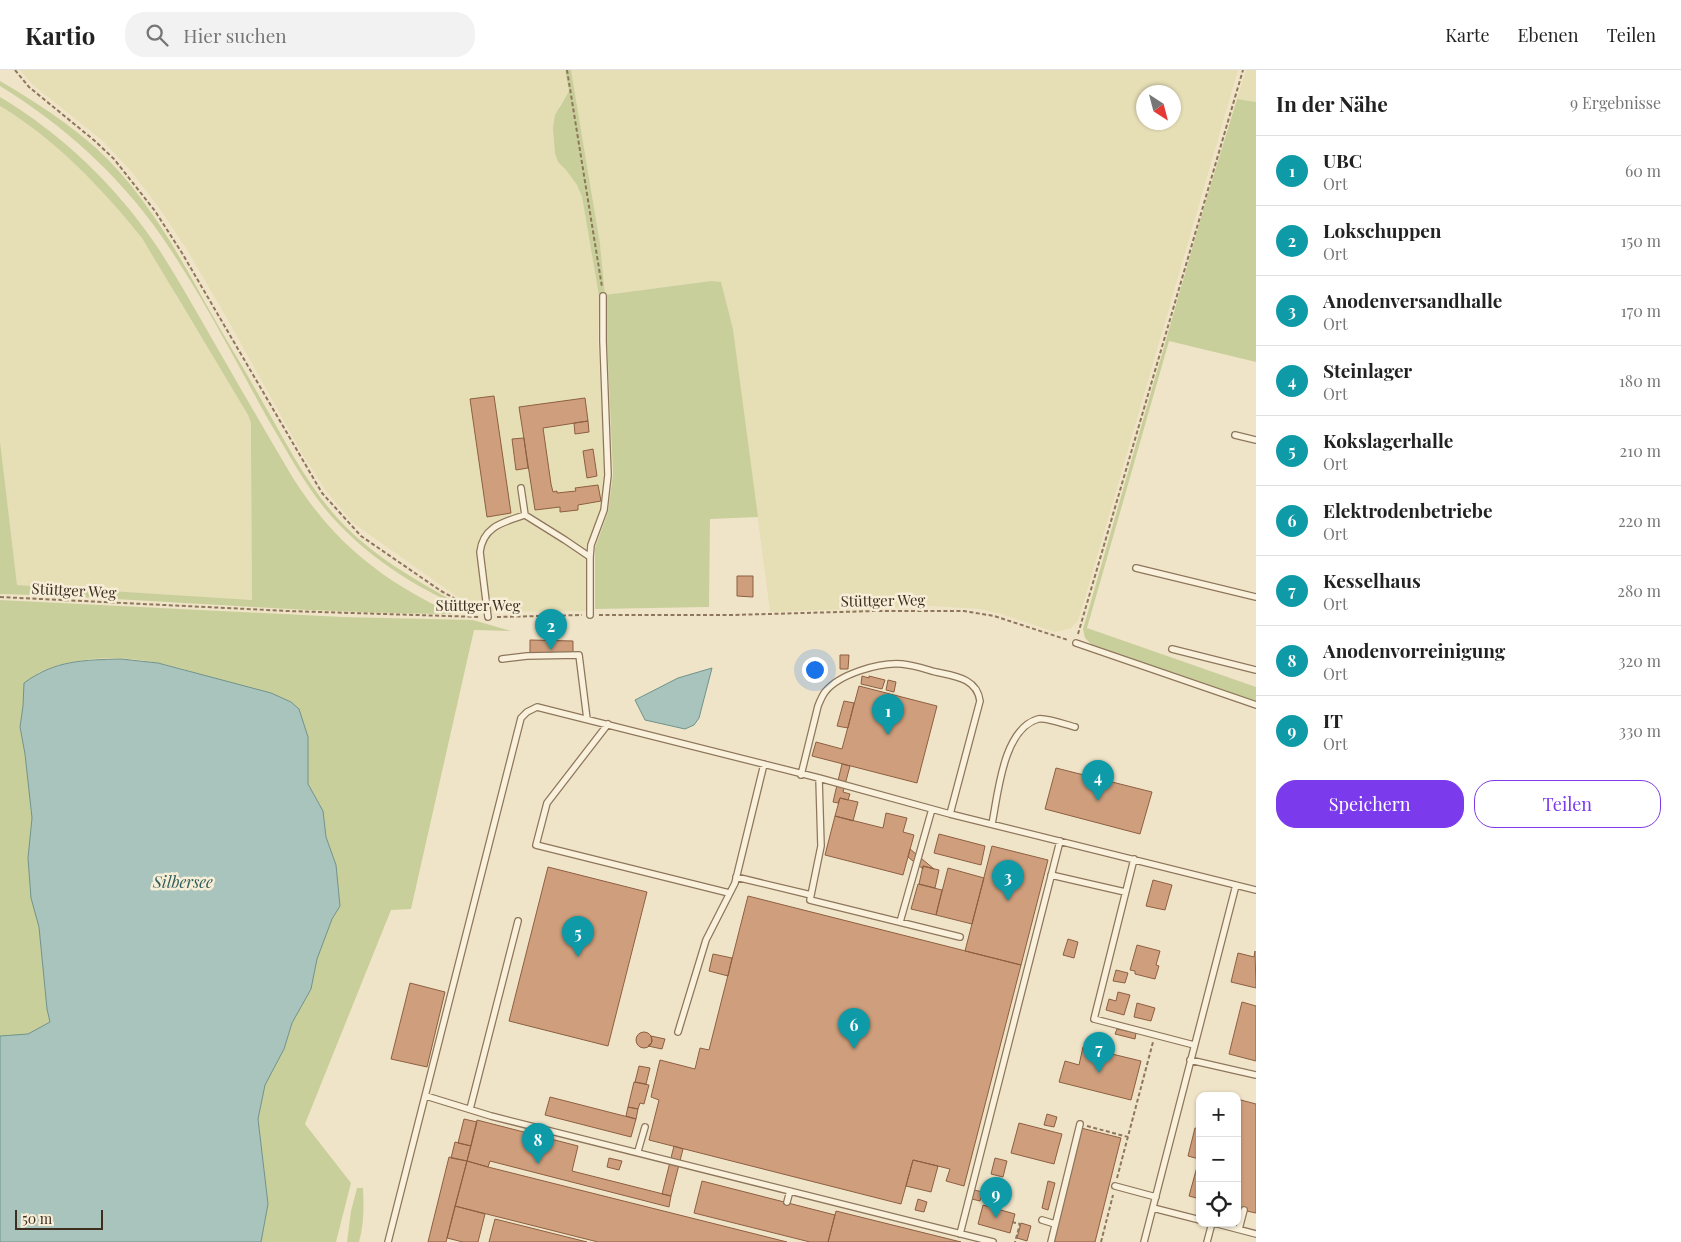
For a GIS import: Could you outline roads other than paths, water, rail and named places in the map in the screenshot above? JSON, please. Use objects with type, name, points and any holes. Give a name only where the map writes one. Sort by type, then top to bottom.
[{"type":"lane","points":[[590,615],[590,557],[592,545],[604,510],[608,475],[603,296]]},
{"type":"lane","points":[[1235,434],[1256,440]]},
{"type":"lane","points":[[520,488],[525,515],[590,557]]},
{"type":"lane","points":[[488,617],[480,552],[481,542],[490,531],[501,523],[525,515]]},
{"type":"lane","points":[[1136,568],[1256,597]]},
{"type":"lane","points":[[1074,642],[1256,705]]},
{"type":"lane","points":[[1172,649],[1256,670]]},
{"type":"lane","points":[[502,659],[528,656],[579,655],[587,719]]},
{"type":"lane","points":[[801,774],[822,696],[840,680],[866,669],[896,664],[904,664],[960,678],[971,683],[980,701],[950,814]]},
{"type":"lane","points":[[388,1242],[521,718],[527,712],[537,707],[819,778],[950,814],[1256,890]]},
{"type":"lane","points":[[992,824],[1007,750],[1026,724],[1039,718],[1075,727]]},
{"type":"lane","points":[[608,724],[548,803],[536,845],[729,893]]},
{"type":"lane","points":[[678,1032],[706,940],[736,877],[764,764]]},
{"type":"lane","points":[[819,778],[821,846],[810,900],[960,938]]},
{"type":"lane","points":[[900,922],[932,809]]},
{"type":"lane","points":[[960,1234],[1060,841]]},
{"type":"lane","points":[[1134,859],[1094,1019],[1194,1045]]},
{"type":"lane","points":[[1052,875],[1126,892]]},
{"type":"lane","points":[[736,877],[811,894]]},
{"type":"lane","points":[[1144,1242],[1236,885]]},
{"type":"lane","points":[[470,1110],[518,921]]},
{"type":"lane","points":[[1190,1060],[1256,1075]]},
{"type":"lane","points":[[426,1096],[470,1110],[993,1242]]},
{"type":"lane","points":[[1051,1242],[1080,1124]]},
{"type":"lane","points":[[638,1151],[644,1127]]},
{"type":"lane","points":[[1115,1186],[1156,1197]]},
{"type":"lane","points":[[787,1202],[790,1191]]},
{"type":"lane","points":[[1153,1208],[1196,1219]]},
{"type":"lane","points":[[1239,1230],[1244,1210]]},
{"type":"lane","points":[[1042,1220],[1055,1224]]},
{"type":"lane","points":[[1207,1242],[1212,1227]]},
{"type":"lane","points":[[1228,1227],[1256,1234]]},
{"type":"water","name":"Silbersee","points":[[121,659],[158,663],[271,693],[291,702],[299,709],[308,737],[308,784],[323,811],[326,837],[336,865],[340,906],[332,919],[317,959],[311,989],[292,1023],[284,1049],[265,1085],[258,1119],[268,1204],[261,1242],[0,1242],[0,1036],[28,1034],[50,1022],[39,927],[31,898],[28,858],[32,818],[20,727],[24,683],[47,670],[70,663]]},
{"type":"water","points":[[712,668],[699,718],[694,725],[685,729],[645,720],[635,700],[678,678]]},
{"type":"place","name":"Lokschuppen","points":[[551,650]]},
{"type":"place","name":"UBC","points":[[888,735]]},
{"type":"place","name":"Steinlager","points":[[1098,801]]},
{"type":"place","name":"Anodenversandhalle","points":[[1008,901]]},
{"type":"place","name":"Kokslagerhalle","points":[[578,957]]},
{"type":"place","name":"Elektrodenbetriebe","points":[[854,1049]]},
{"type":"place","name":"Kesselhaus","points":[[1099,1073]]},
{"type":"place","name":"Anodenvorreinigung","points":[[538,1164]]},
{"type":"place","name":"IT","points":[[996,1218]]}]
